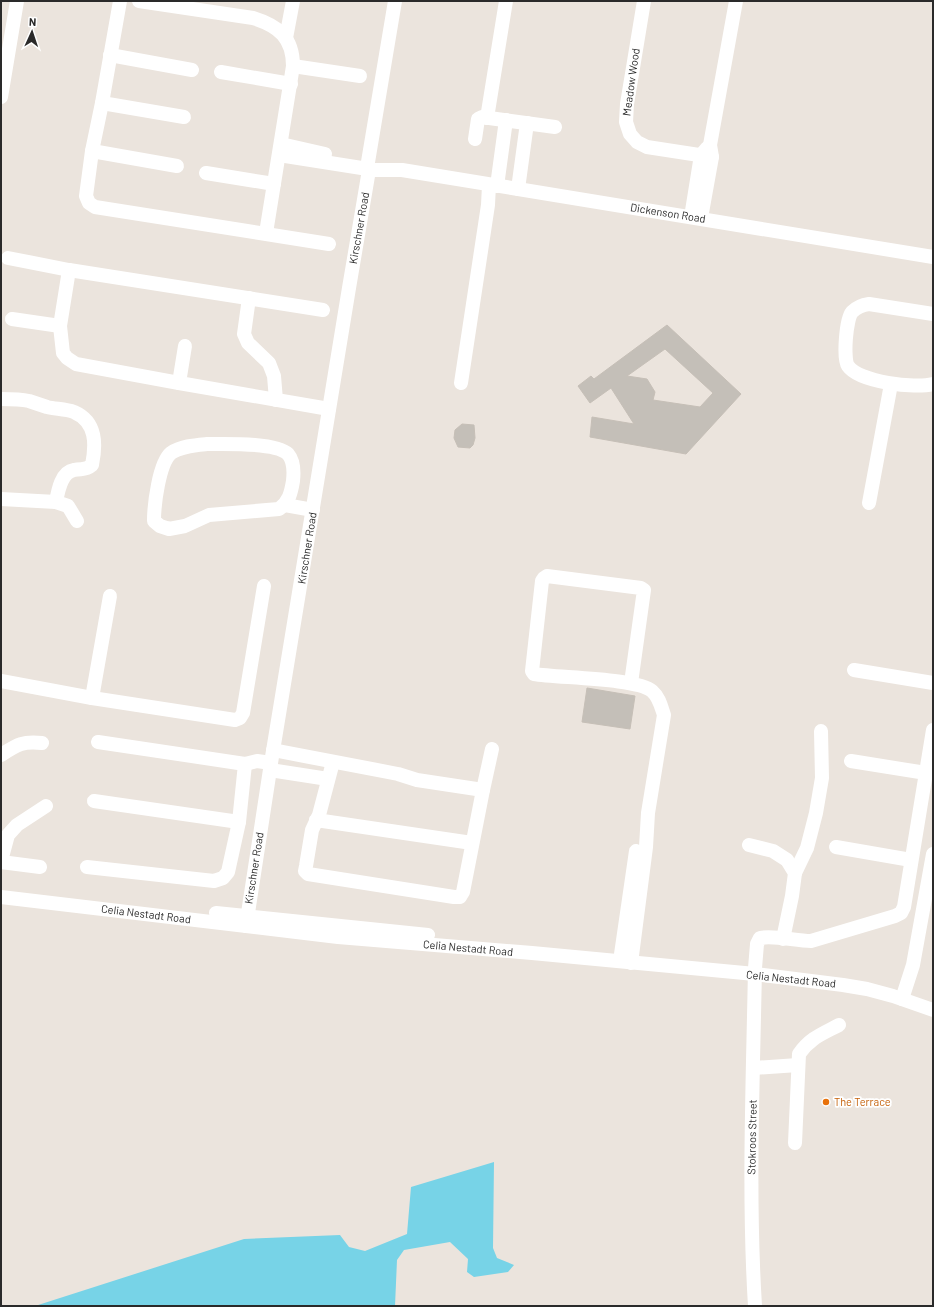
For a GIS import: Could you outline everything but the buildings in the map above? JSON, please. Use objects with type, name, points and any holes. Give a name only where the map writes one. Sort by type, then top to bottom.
[{"type":"street","points":[[1,96],[17,1]]},
{"type":"street","points":[[120,1],[102,104],[92,151],[86,196],[89,202],[95,206],[329,244]]},
{"type":"street","points":[[139,1],[253,18],[276,29],[286,38],[291,46],[293,55],[291,84],[266,233]]},
{"type":"street","points":[[286,38],[293,1]]},
{"type":"street","name":"Kirschner Road","points":[[246,921],[329,409],[371,165],[372,142],[395,1]]},
{"type":"street","points":[[487,118],[506,1]]},
{"type":"street","name":"Meadow Wood","points":[[644,1],[627,104],[626,122],[630,134],[637,142],[647,147],[708,152]]},
{"type":"street","points":[[696,218],[736,1]]},
{"type":"street","points":[[110,54],[192,70]]},
{"type":"street","points":[[293,66],[360,76]]},
{"type":"street","points":[[222,72],[291,84]]},
{"type":"street","points":[[102,104],[184,117]]},
{"type":"street","points":[[475,139],[478,118],[482,117],[555,127]]},
{"type":"street","points":[[461,383],[488,204],[506,120]]},
{"type":"street","points":[[518,189],[527,123]]},
{"type":"street","name":"Dickenson Road","points":[[280,150],[933,257]]},
{"type":"street","points":[[92,151],[177,166]]},
{"type":"street","points":[[206,173],[274,184]]},
{"type":"street","points":[[8,258],[69,270],[323,310]]},
{"type":"street","points":[[69,270],[60,326],[63,352],[67,358],[76,364],[329,409]]},
{"type":"street","points":[[249,298],[244,334],[248,343],[269,363],[274,376],[276,400]]},
{"type":"street","points":[[933,314],[869,304],[862,305],[850,316],[845,356],[847,365],[855,374],[864,377],[890,384],[916,386],[933,384]]},
{"type":"street","points":[[12,320],[60,326]]},
{"type":"street","points":[[179,383],[185,346]]},
{"type":"street","points":[[869,502],[890,384]]},
{"type":"street","points":[[1,399],[30,401],[74,412],[84,418],[91,428],[95,438],[92,465],[87,469],[72,470],[65,475],[61,482],[56,502]]},
{"type":"street","points":[[286,505],[291,493],[293,475],[293,465],[288,454],[279,449],[252,445],[207,444],[186,447],[172,453],[165,462],[157,488],[154,521],[160,526],[169,529],[185,526],[209,515],[279,510],[286,505],[313,510]]},
{"type":"street","points":[[1,499],[56,502],[68,506],[77,521]]},
{"type":"street","points":[[626,959],[637,841],[648,812],[664,715],[660,701],[651,690],[641,686],[630,683],[534,674],[532,671],[542,581],[544,578],[547,576],[641,588],[644,590],[630,683]]},
{"type":"street","points":[[1,681],[92,698],[235,720],[240,718],[243,713],[264,586]]},
{"type":"street","points":[[92,698],[110,596]]},
{"type":"street","points":[[854,670],[933,683]]},
{"type":"street","points":[[821,731],[822,778],[816,813],[807,848],[795,873],[783,939],[811,941],[901,913],[904,907],[933,730]]},
{"type":"street","points":[[98,742],[245,764],[257,761],[333,762],[398,774],[417,780],[483,790]]},
{"type":"street","points":[[1,754],[20,743],[42,743]]},
{"type":"street","points":[[333,762],[319,815],[312,830],[305,871],[308,874],[460,897],[463,892],[492,749]]},
{"type":"street","points":[[271,761],[328,779]]},
{"type":"street","points":[[851,761],[926,773]]},
{"type":"street","points":[[87,867],[214,881],[223,878],[228,872],[239,822],[245,764]]},
{"type":"street","points":[[94,801],[239,822]]},
{"type":"street","points":[[40,866],[1,862],[8,835],[17,825],[46,806]]},
{"type":"street","points":[[316,820],[472,843]]},
{"type":"street","points":[[749,845],[773,851],[787,860],[795,873]]},
{"type":"street","points":[[836,847],[911,860]]},
{"type":"street","points":[[903,995],[913,965],[933,854]]},
{"type":"street","name":"Celia Nestadt Road","points":[[1,890],[246,921],[338,938],[626,959],[755,971],[843,984],[933,1002]]},
{"type":"street","name":"Celia Nestadt Road","points":[[1,898],[246,921]]},
{"type":"street","name":"Stokroos Street","points":[[755,1306],[751,1216],[755,971],[757,944],[760,938],[766,936],[783,939]]},
{"type":"street","name":"Celia Nestadt Road","points":[[903,995],[933,1010]]},
{"type":"street","points":[[795,1143],[799,1054],[805,1045],[813,1039],[839,1025]]},
{"type":"street","points":[[753,1068],[798,1065]]},
{"type":"water","points":[[494,1162],[493,1248],[497,1258],[514,1265],[508,1272],[474,1277],[467,1272],[468,1259],[450,1242],[404,1250],[397,1260],[395,1306],[35,1306],[244,1239],[340,1235],[349,1247],[365,1251],[407,1234],[411,1187]]},
{"type":"place","name":"The Terrace","points":[[826,1102]]}]
